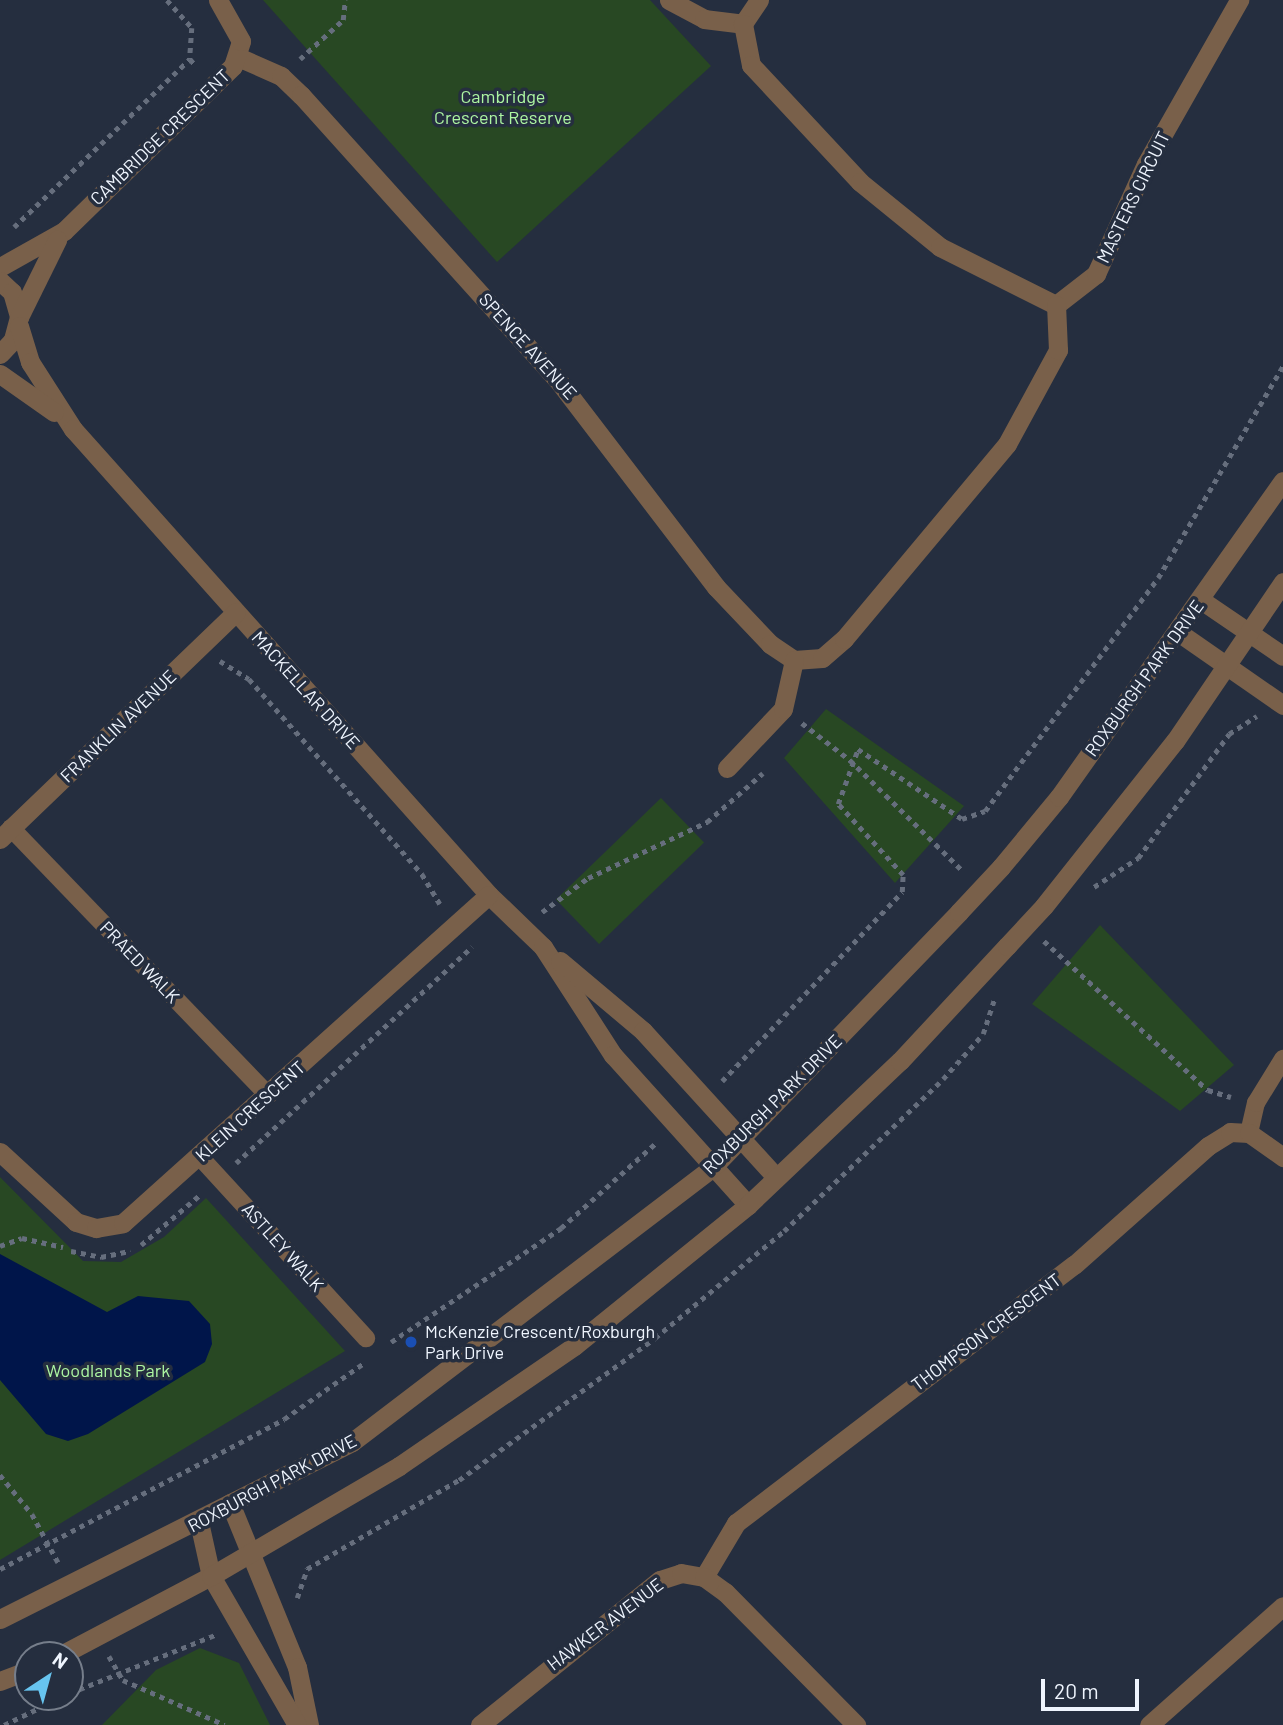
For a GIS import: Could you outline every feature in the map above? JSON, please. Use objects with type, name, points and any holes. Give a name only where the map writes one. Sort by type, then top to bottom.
[{"type":"street","name":"CAMBRIDGE CRESCENT","points":[[0,267],[64,231],[213,87],[237,57],[236,23],[218,0]]},
{"type":"street","points":[[669,0],[705,19],[743,24]]},
{"type":"street","points":[[727,768],[783,709],[794,660],[822,658],[844,639],[1007,444],[1058,350],[1056,305],[940,247],[883,204],[751,65],[743,24],[759,0]]},
{"type":"street","name":"MASTERS CIRCUIT","points":[[1056,305],[1096,274],[1146,164],[1239,0]]},
{"type":"street","name":"SPENCE AVENUE","points":[[237,57],[281,76],[557,379],[716,587],[770,644],[794,660]]},
{"type":"street","name":"CAMBRIDGE CRESCENT","points":[[0,354],[64,231]]},
{"type":"street","name":"MACKELLAR DRIVE","points":[[0,281],[19,322],[30,362],[73,429],[489,895],[525,926],[543,947],[613,1055],[748,1205]]},
{"type":"street","name":"MACKELLAR DRIVE","points":[[0,374],[73,429]]},
{"type":"street","name":"ROXBURGH PARK DRIVE","points":[[0,1619],[199,1522],[230,1503],[352,1442],[712,1168],[1001,867],[1178,632],[1283,481]]},
{"type":"street","points":[[84,1643],[211,1577],[399,1466],[574,1346],[748,1205],[900,1061],[1044,906],[1226,666],[1283,582]]},
{"type":"street","points":[[1200,600],[1250,631],[1283,656]]},
{"type":"street","name":"FRANKLIN AVENUE","points":[[6,834],[236,612]]},
{"type":"street","points":[[1178,632],[1283,705]]},
{"type":"street","name":"KLEIN CRESCENT","points":[[0,1152],[56,1209],[96,1228],[128,1220],[489,895]]},
{"type":"street","name":"MACKELLAR DRIVE","points":[[543,947],[643,1031],[776,1177]]},
{"type":"street","name":"THOMPSON CRESCENT","points":[[704,1577],[736,1523],[1073,1265],[1208,1146],[1230,1132],[1249,1133]]},
{"type":"street","points":[[1249,1133],[1283,1157]]},
{"type":"street","points":[[230,1503],[253,1553],[297,1667],[309,1725]]},
{"type":"street","points":[[199,1522],[211,1577],[297,1725]]},
{"type":"street","name":"HAWKER AVENUE","points":[[480,1725],[660,1580],[681,1573],[704,1577]]},
{"type":"street","points":[[704,1577],[856,1725]]},
{"type":"street","points":[[1149,1725],[1283,1606]]},
{"type":"lane","name":"PRAED WALK","points":[[6,834],[268,1095]]},
{"type":"lane","points":[[1249,1133],[1256,1102],[1283,1059]]},
{"type":"lane","name":"ASTLEY WALK","points":[[200,1157],[366,1338]]},
{"type":"path","points":[[5,236],[190,59],[192,28],[167,0]]},
{"type":"path","points":[[281,76],[343,20],[345,0]]},
{"type":"path","points":[[190,59],[213,87]]},
{"type":"path","points":[[704,1099],[902,892],[903,875],[838,804],[858,749],[962,819],[985,811],[1158,578],[1283,366]]},
{"type":"path","points":[[1,1245],[43,1239],[83,1255],[119,1256],[151,1239],[467,956],[471,941],[422,874],[249,679],[203,644]]},
{"type":"path","points":[[796,736],[806,726]]},
{"type":"path","points":[[525,926],[588,878],[707,822],[740,799],[768,766]]},
{"type":"path","points":[[378,1352],[561,1228],[675,1126]]},
{"type":"path","points":[[0,1569],[284,1419],[367,1360]]},
{"type":"path","points":[[84,1687],[226,1631]]},
{"type":"path","points":[[4,1725],[33,1711]]},
{"type":"green space","name":"Cambridge Crescent Reserve","points":[[263,0],[650,0],[711,66],[497,262]]},
{"type":"green space","points":[[826,709],[964,806],[895,883],[784,758]]},
{"type":"green space","points":[[661,798],[704,843],[599,944],[556,899]]},
{"type":"green space","points":[[1100,925],[1234,1065],[1180,1111],[1032,1004]]},
{"type":"green space","name":"Woodlands Park","points":[[0,1177],[83,1261],[121,1262],[164,1237],[206,1198],[345,1351],[0,1560]]},
{"type":"green space","points":[[200,1648],[239,1663],[270,1725],[102,1725],[156,1670]]},
{"type":"shaded area","points":[[0,1254],[107,1312],[138,1296],[189,1301],[210,1324],[212,1344],[205,1362],[88,1434],[68,1441],[46,1434],[0,1380]]},
{"type":"place","name":"McKenzie Crescent/Roxburgh Park Drive","points":[[411,1342]]}]
